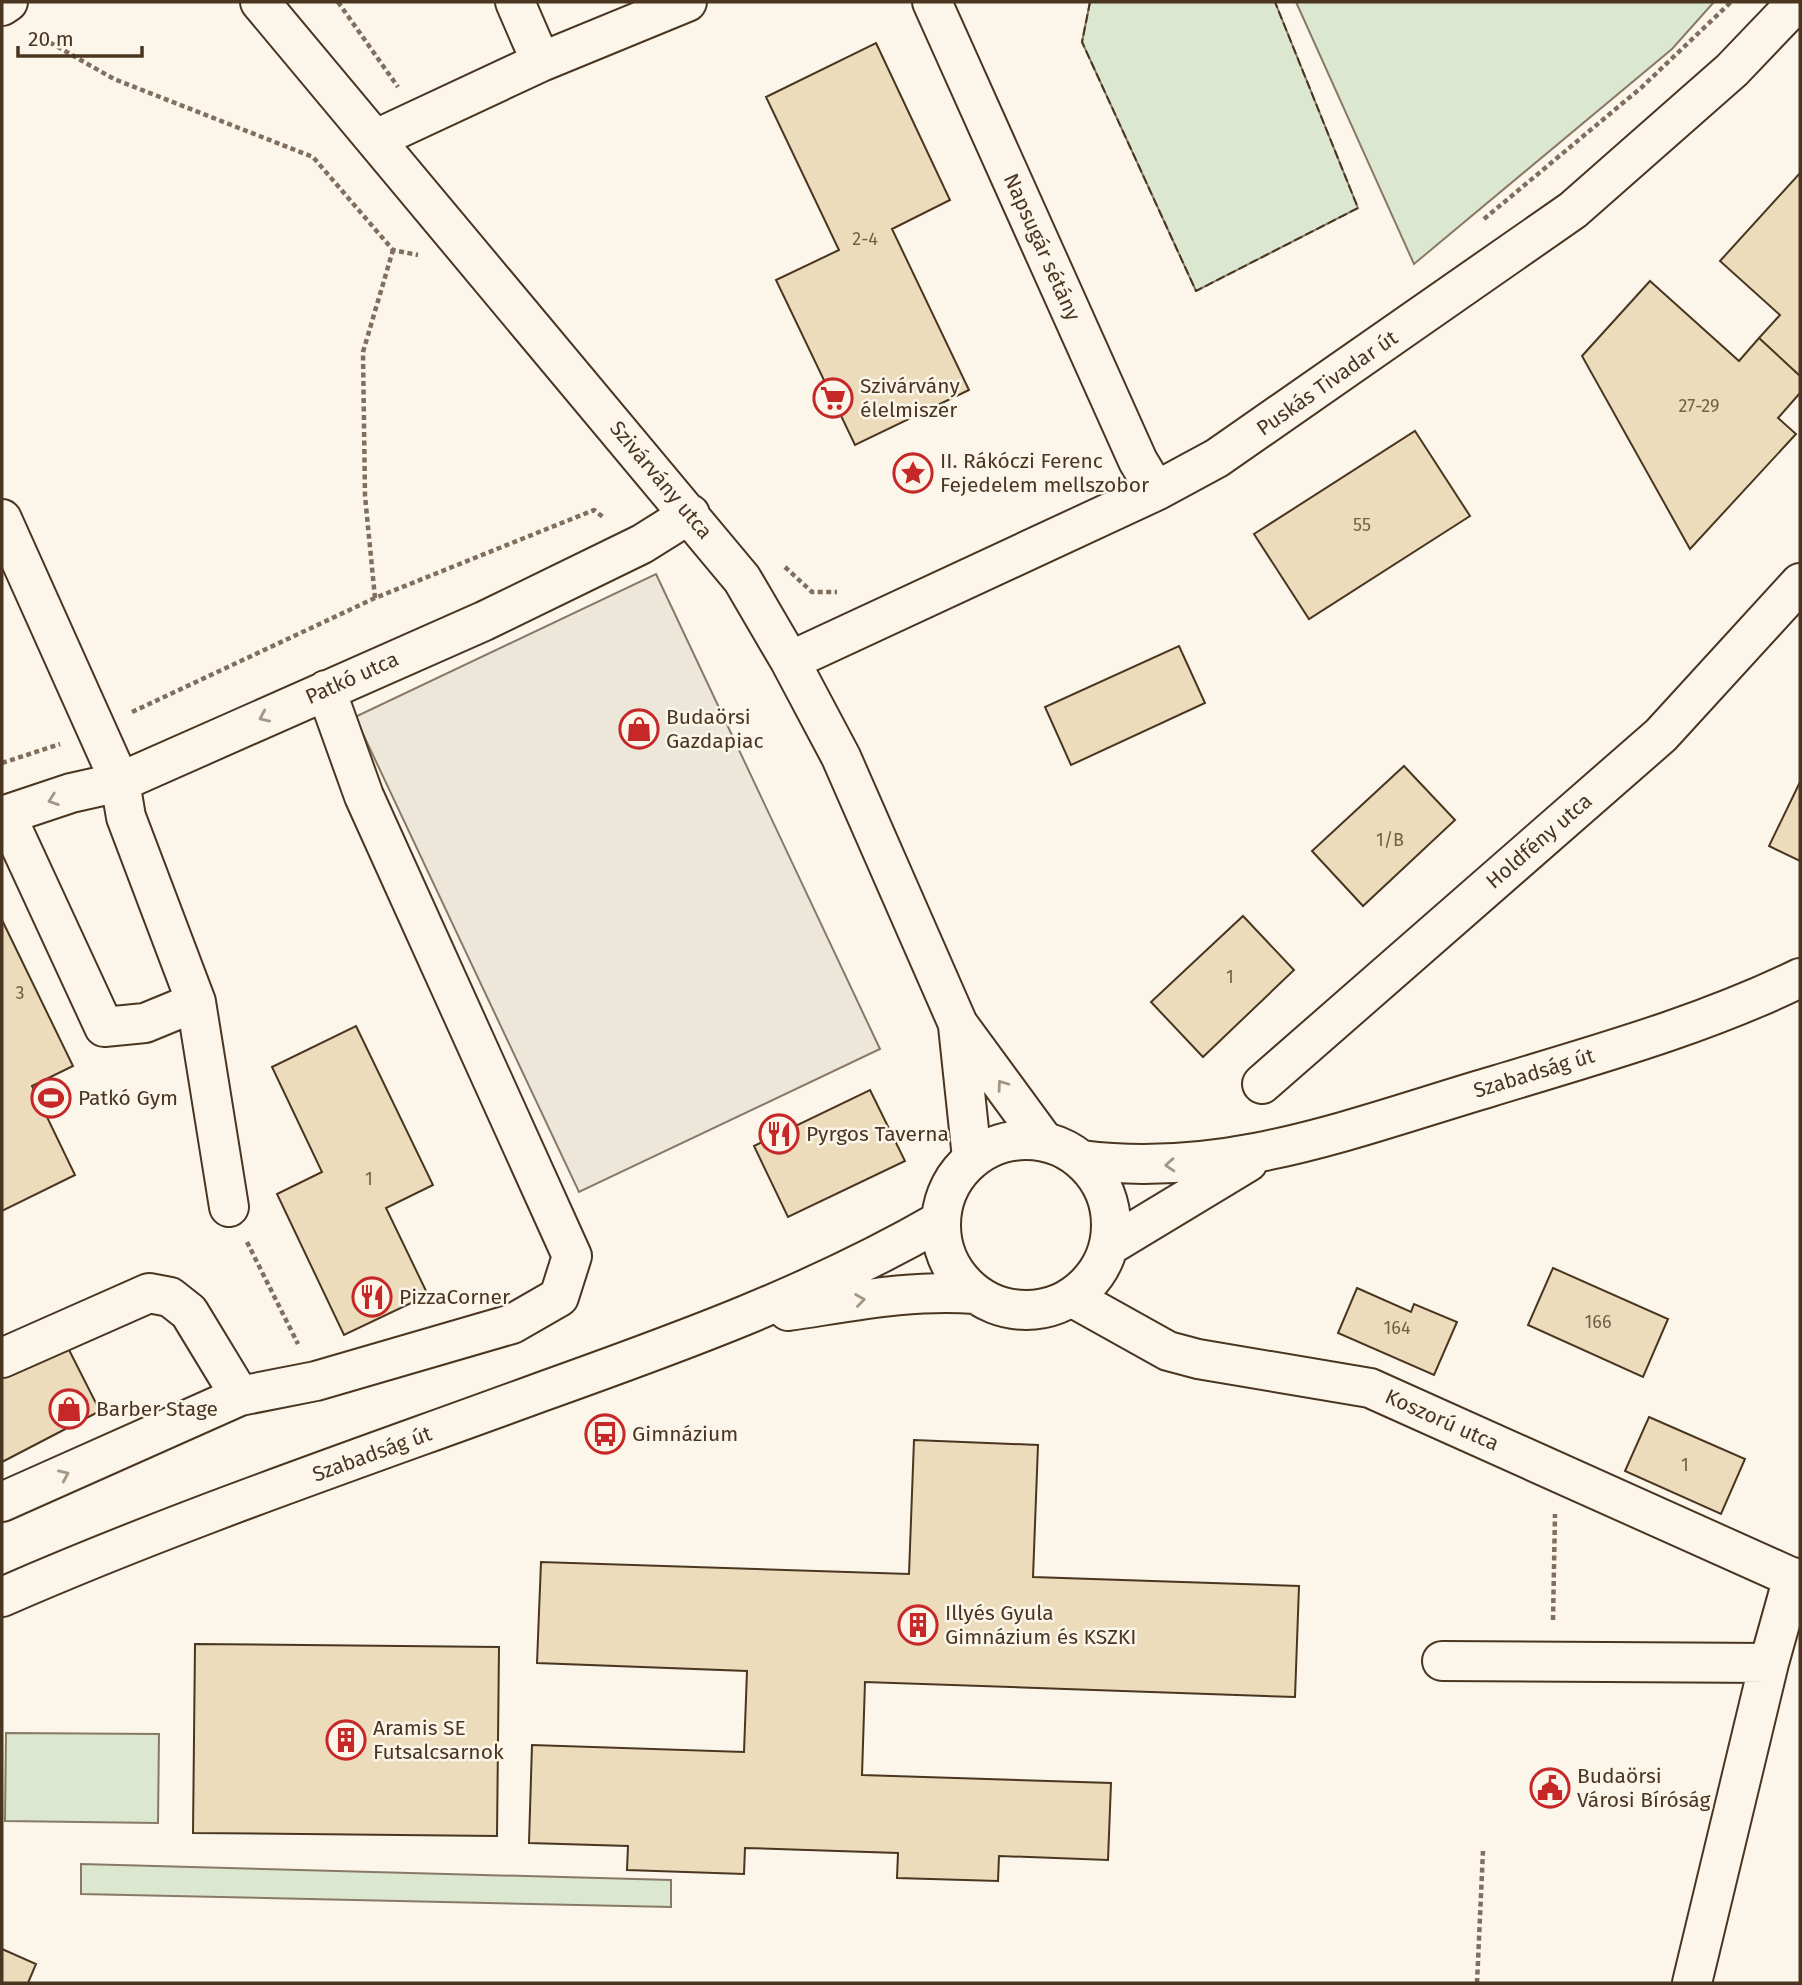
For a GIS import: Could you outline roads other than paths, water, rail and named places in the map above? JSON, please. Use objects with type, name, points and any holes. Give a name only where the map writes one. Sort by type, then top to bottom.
[{"type":"street","name":"Szivárvány utca","points":[[261,2],[743,579],[841,758],[958,1024],[1043,1140]]},
{"type":"street","points":[[516,2],[541,62]]},
{"type":"street","points":[[376,139],[541,62],[687,2]]},
{"type":"street","name":"Napsugár sétány","points":[[932,2],[1132,448],[1156,491]]},
{"type":"street","name":"Puskás Tivadar út","points":[[790,661],[1156,491],[1217,458],[1573,210],[1732,70],[1797,2]]},
{"type":"street","name":"Patkó utca","points":[[4,816],[71,793],[120,782],[508,609],[642,544],[690,514]]},
{"type":"street","points":[[2,519],[120,782],[125,817],[196,1002],[229,1207]]},
{"type":"street","name":"Holdfény utca","points":[[1262,1084],[1661,735],[1800,583]]},
{"type":"street","points":[[2,1502],[240,1396],[316,1381],[512,1324],[559,1297],[572,1256],[364,796],[326,690]]},
{"type":"street","points":[[4,816],[104,1027],[145,1023],[196,1002]]},
{"type":"street","name":"Szabadság út","points":[[1082,1160],[1102,1184],[1111,1215],[1109,1246],[1102,1265],[1073,1298],[1052,1308],[1025,1311],[999,1306],[975,1294],[955,1274],[943,1249],[940,1221],[944,1197],[956,1176],[972,1158],[989,1147],[1009,1141],[1043,1140],[1082,1160],[1126,1166],[1170,1165],[1262,1154],[1671,1032],[1797,982]]},
{"type":"street","name":"Szivárvány utca","points":[[958,1024],[972,1158]]},
{"type":"street","name":"Szabadság út","points":[[1109,1246],[1262,1154]]},
{"type":"street","name":"Szabadság út","points":[[2,1597],[224,1508],[744,1317],[885,1253],[940,1221]]},
{"type":"street","points":[[2,1358],[149,1293],[170,1297],[189,1312],[240,1396]]},
{"type":"street","name":"Szabadság út","points":[[744,1317],[897,1294],[975,1294]]},
{"type":"street","name":"Koszorú utca","points":[[1073,1298],[1168,1351],[1198,1359],[1370,1388],[1797,1579]]},
{"type":"street","points":[[1692,1983],[1769,1663],[1797,1579]]},
{"type":"street","points":[[1442,1661],[1769,1663]]},
{"type":"place","name":"Szivárvány élelmiszer","points":[[833,398]]},
{"type":"place","name":"II. Rákóczi Ferenc Fejedelem mellszobor","points":[[913,473]]},
{"type":"place","name":"Budaörsi Gazdapiac","points":[[639,729]]},
{"type":"place","name":"Patkó Gym","points":[[51,1098]]},
{"type":"place","name":"Pyrgos Taverna","points":[[779,1134]]},
{"type":"place","name":"PizzaCorner","points":[[372,1297]]},
{"type":"place","name":"Barber Stage","points":[[69,1409]]},
{"type":"place","name":"Gimnázium","points":[[605,1434]]},
{"type":"place","name":"Illyés Gyula Gimnázium és KSZKI","points":[[918,1625]]},
{"type":"place","name":"Aramis SE Futsalcsarnok","points":[[346,1740]]},
{"type":"place","name":"Budaörsi Városi Bíróság","points":[[1550,1788]]}]
